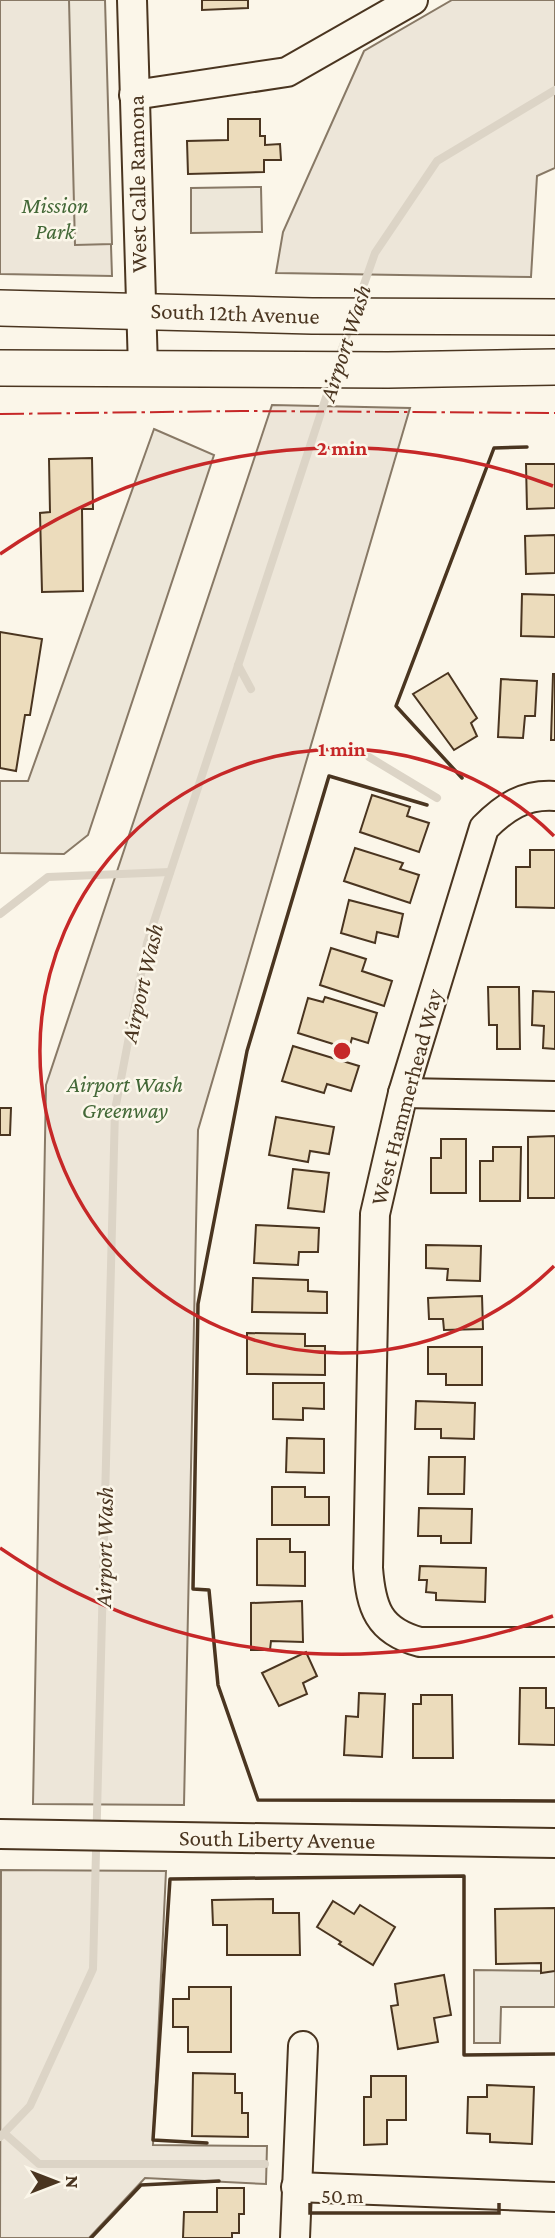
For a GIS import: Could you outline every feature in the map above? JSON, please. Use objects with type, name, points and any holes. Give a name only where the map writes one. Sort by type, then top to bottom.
[{"type":"main road","name":"South 12th Avenue","points":[[0,308],[312,316],[555,317]]},
{"type":"main road","points":[[0,368],[388,370],[555,367]]},
{"type":"street","name":"West Calle Ramona","points":[[132,0],[139,310],[143,368]]},
{"type":"street","points":[[134,95],[287,72],[413,0]]},
{"type":"street","name":"West Hammerhead Way","points":[[555,796],[524,798],[502,810],[485,828],[403,1093],[375,1214],[368,1568],[371,1598],[380,1625],[405,1638],[420,1642],[555,1642]]},
{"type":"street","points":[[403,1093],[555,1096]]},
{"type":"street","name":"South Liberty Avenue","points":[[0,1834],[555,1843]]},
{"type":"street","points":[[295,2238],[303,2046]]},
{"type":"street","points":[[296,2187],[555,2197]]},
{"type":"green space","name":"Mission Park","points":[[0,0],[103,0],[112,276],[0,274]]},
{"type":"green space","points":[[452,0],[555,0],[555,168],[537,176],[531,277],[276,273],[283,232],[364,51]]},
{"type":"green space","name":"Airport Wash Greenway","points":[[272,405],[410,408],[198,1130],[184,1805],[33,1804],[46,1085]]},
{"type":"green space","points":[[1,1870],[166,1871],[153,2145],[267,2146],[266,2184],[145,2178],[89,2238],[0,2238]]},
{"type":"shaded area","points":[[69,0],[105,0],[112,244],[75,245]]},
{"type":"shaded area","points":[[261,187],[262,232],[191,233],[191,188]]},
{"type":"shaded area","points":[[154,429],[214,455],[88,835],[64,854],[0,853],[0,781],[28,781]]},
{"type":"shaded area","points":[[474,1970],[555,1971],[555,2007],[501,2007],[500,2043],[474,2043]]},
{"type":"building","points":[[202,0],[248,0],[248,8],[202,10]]},
{"type":"building","points":[[228,119],[260,119],[260,136],[265,136],[265,145],[280,144],[281,160],[264,160],[264,172],[188,174],[187,141],[228,140]]},
{"type":"building","points":[[92,458],[93,509],[82,509],[83,591],[42,592],[40,513],[50,512],[49,459]]},
{"type":"building","points":[[526,464],[555,464],[555,508],[527,509]]},
{"type":"building","points":[[555,535],[555,573],[526,574],[525,536]]},
{"type":"building","points":[[522,594],[555,595],[555,637],[521,636]]},
{"type":"building","points":[[0,632],[42,639],[30,715],[25,715],[16,771],[0,768]]},
{"type":"building","points":[[448,673],[477,718],[471,723],[477,736],[454,750],[413,694]]},
{"type":"building","points":[[553,674],[555,740],[551,740]]},
{"type":"building","points":[[501,679],[537,681],[535,716],[525,716],[523,738],[498,737]]},
{"type":"building","points":[[372,795],[410,807],[407,816],[429,823],[419,852],[360,832]]},
{"type":"building","points":[[355,848],[403,863],[400,869],[419,875],[410,903],[344,881]]},
{"type":"building","points":[[530,850],[555,850],[555,908],[516,907],[516,867],[530,867]]},
{"type":"building","points":[[349,900],[403,914],[398,937],[377,932],[375,943],[341,933]]},
{"type":"building","points":[[331,948],[366,959],[362,971],[392,981],[384,1006],[320,985]]},
{"type":"building","points":[[488,987],[519,987],[520,1049],[497,1049],[497,1025],[489,1025]]},
{"type":"building","points":[[533,991],[555,992],[555,1049],[543,1048],[544,1026],[532,1025]]},
{"type":"building","points":[[325,997],[377,1013],[368,1043],[352,1038],[349,1049],[298,1033],[308,998],[323,1002]]},
{"type":"building","points":[[293,1046],[359,1066],[351,1091],[327,1084],[324,1093],[282,1081]]},
{"type":"building","points":[[0,1108],[11,1108],[10,1135],[0,1135]]},
{"type":"building","points":[[276,1117],[334,1127],[329,1154],[310,1151],[308,1162],[269,1155]]},
{"type":"building","points":[[555,1136],[555,1198],[528,1198],[528,1137]]},
{"type":"building","points":[[441,1139],[466,1139],[466,1193],[431,1193],[431,1158],[441,1158]]},
{"type":"building","points":[[493,1147],[521,1147],[520,1201],[480,1201],[480,1161],[493,1161]]},
{"type":"building","points":[[293,1169],[329,1173],[324,1212],[288,1208]]},
{"type":"building","points":[[256,1225],[319,1228],[318,1252],[299,1252],[298,1265],[254,1263]]},
{"type":"building","points":[[426,1245],[481,1246],[480,1281],[447,1280],[448,1269],[426,1268]]},
{"type":"building","points":[[253,1278],[308,1280],[308,1291],[327,1292],[327,1313],[252,1312]]},
{"type":"building","points":[[482,1296],[483,1329],[444,1330],[443,1319],[429,1319],[428,1298]]},
{"type":"building","points":[[247,1333],[305,1334],[305,1346],[325,1346],[325,1375],[247,1374]]},
{"type":"building","points":[[428,1347],[482,1347],[482,1385],[446,1385],[446,1374],[428,1374]]},
{"type":"building","points":[[273,1383],[324,1383],[324,1409],[303,1408],[303,1420],[273,1419]]},
{"type":"building","points":[[416,1401],[475,1403],[474,1439],[441,1438],[441,1429],[415,1429]]},
{"type":"building","points":[[287,1438],[324,1439],[324,1473],[286,1472]]},
{"type":"building","points":[[429,1457],[465,1457],[464,1494],[428,1494]]},
{"type":"building","points":[[272,1487],[305,1487],[305,1497],[329,1497],[329,1525],[272,1525]]},
{"type":"building","points":[[419,1508],[472,1509],[471,1543],[441,1543],[441,1536],[418,1536]]},
{"type":"building","points":[[257,1539],[290,1539],[290,1552],[305,1552],[305,1586],[257,1585]]},
{"type":"building","points":[[420,1566],[486,1568],[485,1602],[436,1600],[436,1593],[426,1592],[427,1580],[419,1580]]},
{"type":"building","points":[[302,1601],[303,1642],[271,1641],[270,1650],[251,1650],[251,1603]]},
{"type":"building","points":[[306,1652],[317,1676],[303,1683],[307,1694],[279,1706],[262,1673]]},
{"type":"building","points":[[520,1688],[546,1688],[546,1708],[555,1708],[555,1745],[519,1744]]},
{"type":"building","points":[[359,1693],[385,1694],[382,1757],[344,1755],[346,1716],[358,1717]]},
{"type":"building","points":[[421,1695],[452,1695],[453,1758],[413,1758],[413,1704],[421,1704]]},
{"type":"building","points":[[273,1899],[273,1913],[299,1913],[300,1955],[227,1955],[227,1925],[213,1925],[212,1900]]},
{"type":"building","points":[[333,1901],[354,1914],[360,1905],[395,1927],[373,1965],[317,1927]]},
{"type":"building","points":[[555,1908],[555,1971],[541,1973],[541,1963],[496,1964],[495,1909]]},
{"type":"building","points":[[444,1975],[451,2015],[434,2018],[438,2042],[398,2049],[391,2006],[398,2005],[395,1984]]},
{"type":"building","points":[[189,1987],[231,1987],[231,2052],[188,2052],[188,2027],[173,2027],[173,1999],[189,1999]]},
{"type":"building","points":[[193,2073],[235,2074],[235,2093],[242,2093],[242,2113],[248,2113],[248,2137],[192,2136]]},
{"type":"building","points":[[371,2076],[406,2076],[406,2120],[387,2120],[387,2144],[364,2145],[364,2097],[371,2097]]},
{"type":"building","points":[[487,2085],[534,2087],[532,2144],[490,2142],[490,2134],[467,2133],[468,2097],[487,2097]]},
{"type":"building","points":[[217,2188],[244,2188],[244,2214],[239,2214],[239,2233],[232,2233],[232,2238],[183,2238],[184,2212],[217,2212]]},
{"type":"waterway","name":"Airport Wash","points":[[356,307],[375,253],[437,161],[555,90]]},
{"type":"waterway","name":"Airport Wash","points":[[338,360],[350,326]]},
{"type":"waterway","name":"Airport Wash","points":[[0,2137],[30,2106],[93,1969],[115,1110],[147,943],[332,379]]},
{"type":"waterway","points":[[238,665],[251,689]]},
{"type":"waterway","points":[[369,757],[437,798]]},
{"type":"waterway","points":[[0,914],[48,877],[170,872]]},
{"type":"waterway","points":[[4,2133],[39,2164],[265,2164]]},
{"type":"wall","points":[[462,778],[396,706],[494,448],[527,447]]},
{"type":"wall","points":[[427,805],[329,776],[247,1051],[198,1304],[193,1589],[209,1590],[218,1685],[258,1800],[555,1801]]},
{"type":"wall","points":[[207,2143],[153,2140],[170,1879],[464,1876],[464,2055],[555,2054]]},
{"type":"wall","points":[[91,2238],[141,2185],[219,2181]]},
{"type":"power","points":[[0,414],[241,411],[555,413]]}]
